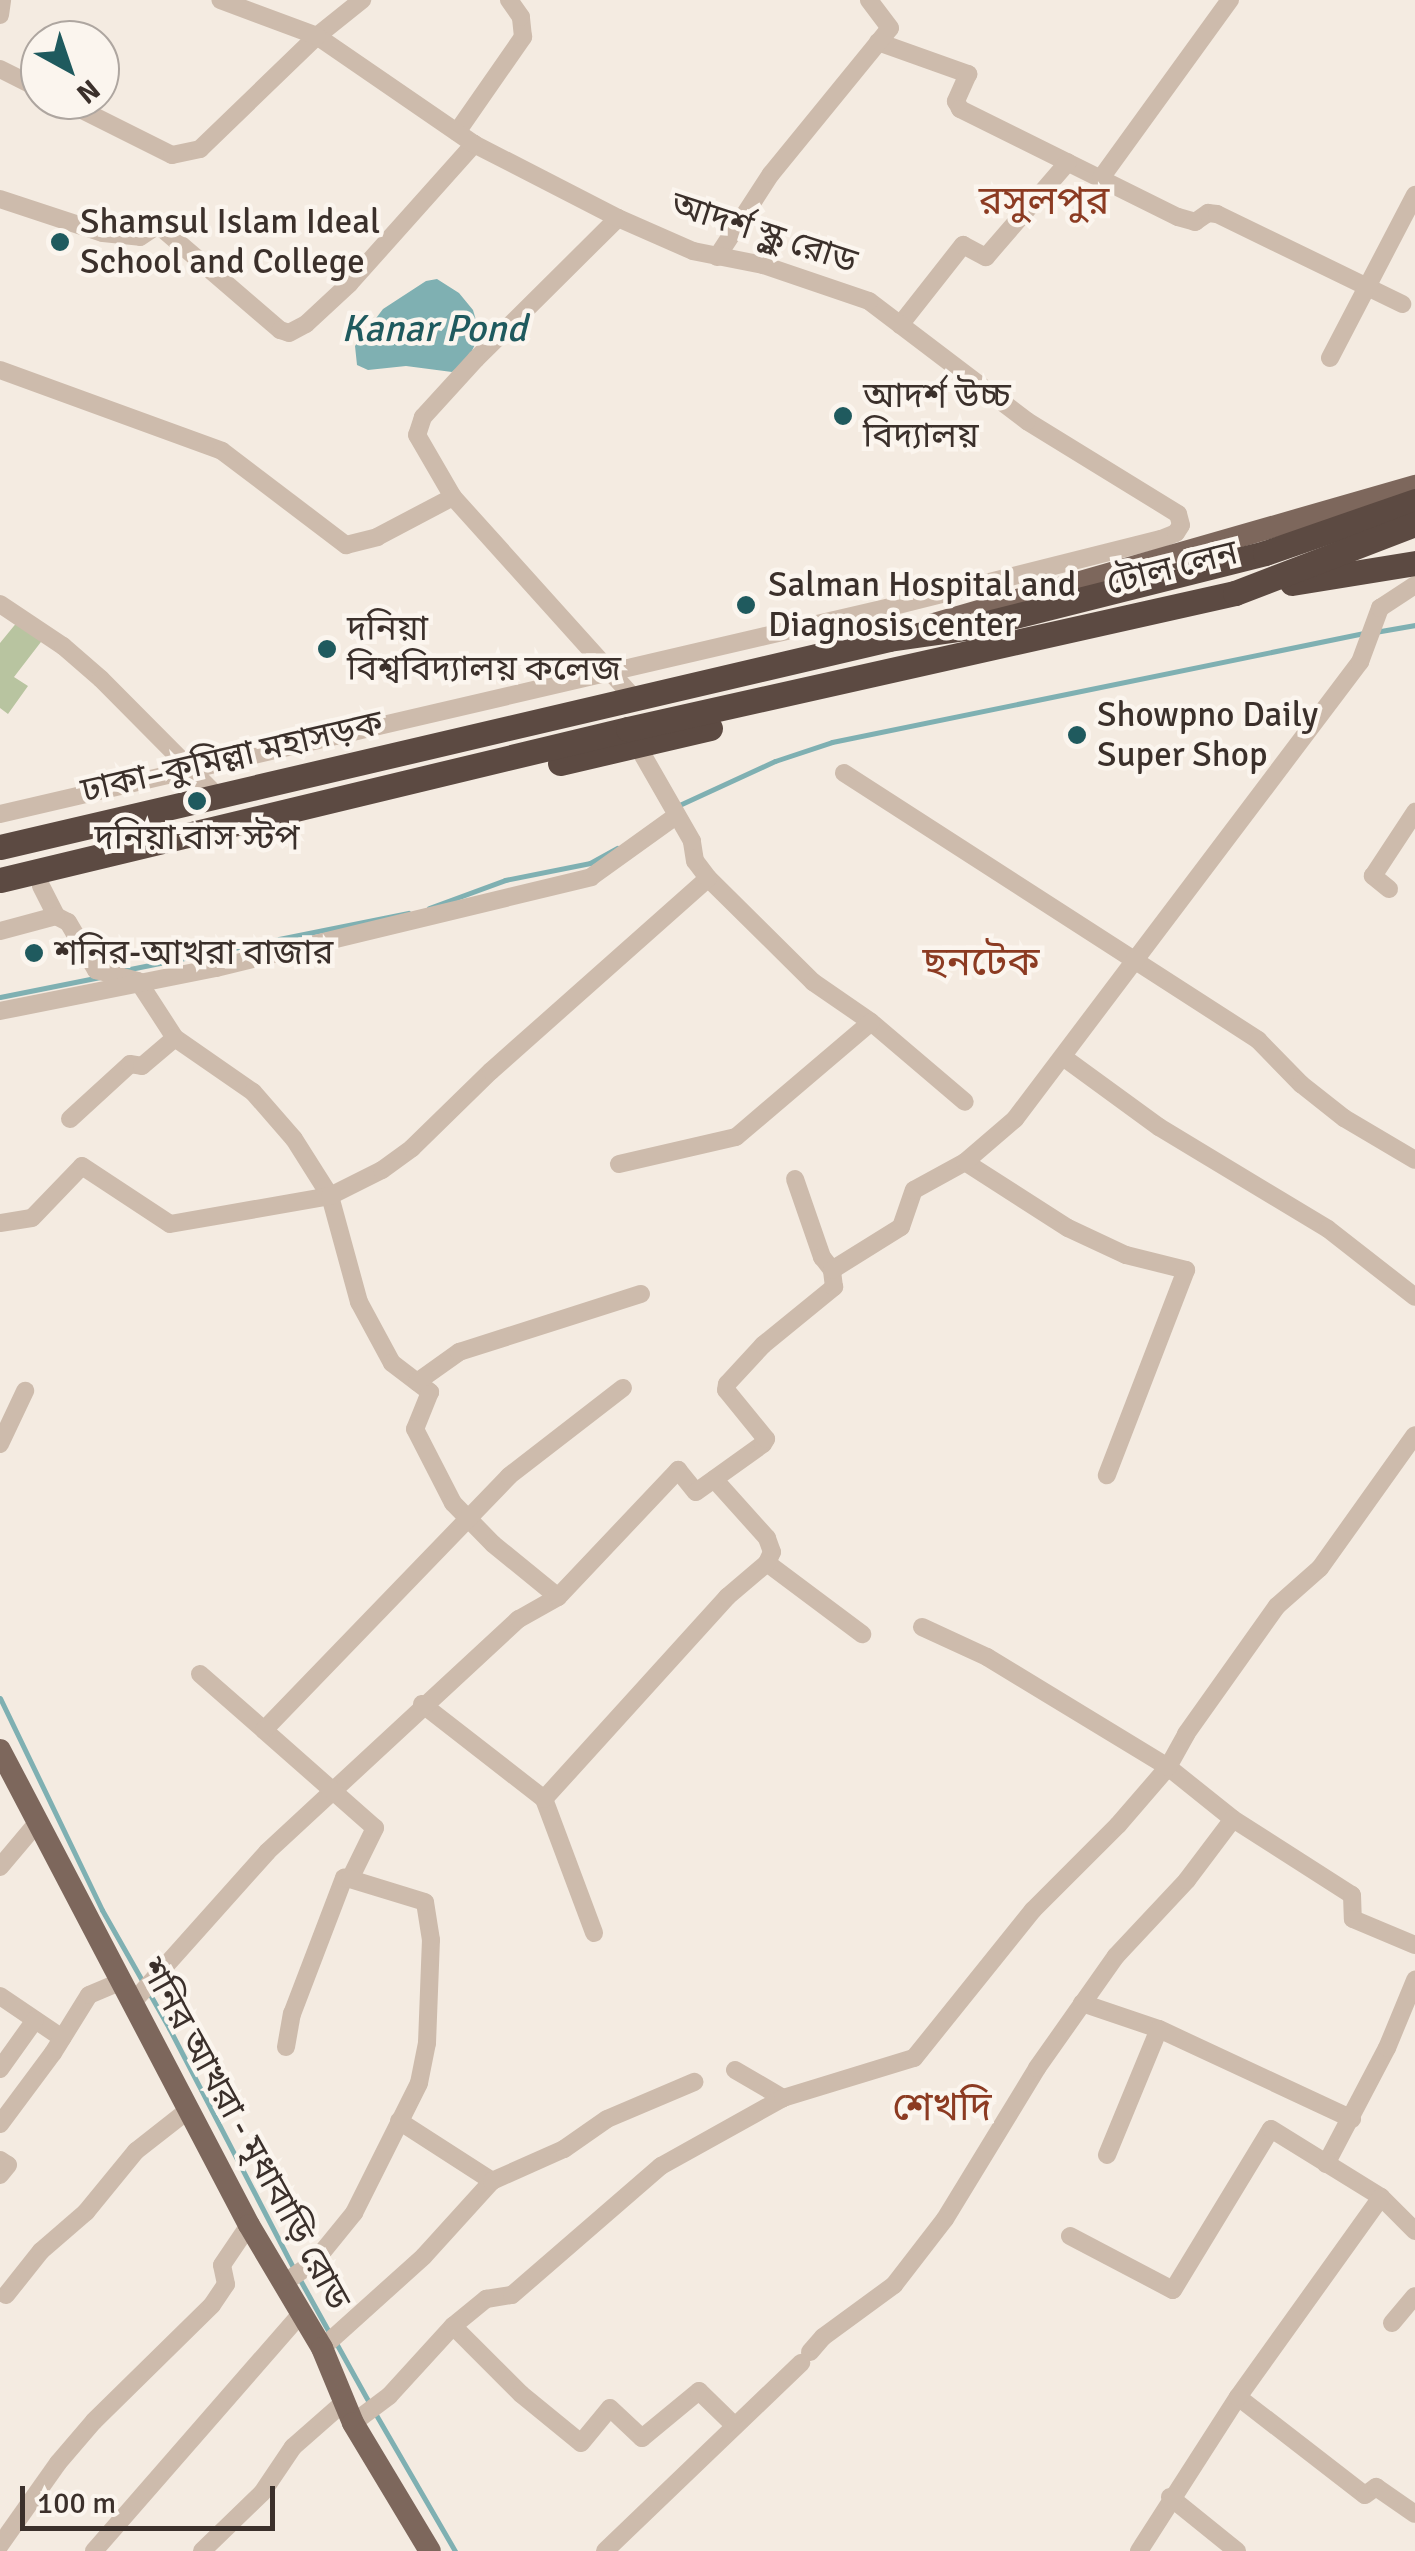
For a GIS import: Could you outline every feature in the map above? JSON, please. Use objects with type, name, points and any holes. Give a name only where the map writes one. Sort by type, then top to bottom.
[{"type":"highway","name":"ঢাকা–কুমিল্লা মহাসড়ক","points":[[0,846],[889,639],[971,627],[1265,554],[1415,501]]},
{"type":"highway","name":"টোল লেন","points":[[763,698],[1235,593],[1415,527]]},
{"type":"highway","points":[[1340,553],[1415,538]]},
{"type":"highway","points":[[1296,570],[1415,549]]},
{"type":"highway","points":[[1235,593],[1415,563]]},
{"type":"highway","points":[[0,896],[1118,632],[1206,599]]},
{"type":"highway","name":"ঢাকা–কুমিল্লা মহাসড়ক","points":[[0,880],[763,698]]},
{"type":"main road","name":"ঢাকা–কুমিল্লা মহাসড়ক","points":[[889,639],[1066,584],[1235,541],[1415,486]]},
{"type":"main road","points":[[1235,593],[1415,575]]},
{"type":"main road","name":"শনির আখরা - মৃধাবাড়ি রোড","points":[[0,1750],[249,2225],[322,2348],[352,2415],[430,2551]]},
{"type":"street","points":[[0,15],[2,0]]},
{"type":"street","name":"আদর্শ স্কুল রোড","points":[[220,0],[317,36],[423,113],[474,144],[618,218],[717,257],[763,266],[869,301],[1027,420],[1178,514],[1181,525],[1176,533],[1161,539],[612,674]]},
{"type":"street","points":[[102,120],[172,155],[200,149],[317,36],[362,0]]},
{"type":"street","points":[[457,132],[523,37],[521,17],[508,0]]},
{"type":"street","points":[[717,257],[771,174],[892,25],[869,0]]},
{"type":"street","points":[[1102,178],[1230,0]]},
{"type":"street","points":[[878,42],[964,71],[968,78],[956,101],[960,109],[1196,222],[1208,213],[1217,214],[1402,304]]},
{"type":"street","points":[[0,200],[103,233],[140,237],[158,226],[280,330],[289,333],[306,324],[349,284],[474,144]]},
{"type":"street","points":[[900,325],[963,245],[986,257],[1068,162]]},
{"type":"street","points":[[1330,358],[1415,194]]},
{"type":"street","points":[[618,218],[423,417],[417,435],[453,496],[634,698]]},
{"type":"street","points":[[0,370],[222,451],[346,545],[377,537],[453,496]]},
{"type":"street","points":[[832,1270],[901,1227],[914,1190],[965,1162],[1014,1119],[1360,662],[1380,608],[1415,585]]},
{"type":"street","points":[[0,604],[63,646],[217,796]]},
{"type":"street","points":[[0,814],[612,674]]},
{"type":"street","points":[[400,720],[408,751]]},
{"type":"street","points":[[637,745],[692,841],[694,861],[708,878],[813,982],[872,1022],[966,1102]]},
{"type":"street","points":[[259,753],[267,784]]},
{"type":"street","points":[[844,774],[1258,1040],[1301,1084],[1344,1118],[1415,1160]]},
{"type":"street","points":[[0,1011],[233,964],[590,877],[674,811]]},
{"type":"street","points":[[1390,889],[1373,876],[1415,812]]},
{"type":"street","points":[[0,1223],[32,1218],[82,1166],[170,1224],[330,1196],[382,1170],[412,1148],[505,1058],[708,878]]},
{"type":"street","points":[[41,886],[56,916],[68,922],[108,974],[138,981],[176,1038],[191,1053],[224,1069],[268,1107],[294,1139],[330,1196],[359,1302],[392,1362],[430,1392],[416,1435],[454,1503],[558,1598]]},
{"type":"street","points":[[0,931],[56,916]]},
{"type":"street","points":[[619,1164],[736,1137],[872,1022]]},
{"type":"street","points":[[70,1119],[130,1064],[142,1066],[176,1038]]},
{"type":"street","points":[[1064,1057],[1159,1127],[1328,1230],[1415,1297]]},
{"type":"street","points":[[965,1162],[1068,1228],[1126,1255],[1186,1270],[1107,1475]]},
{"type":"street","points":[[0,2124],[88,1995],[128,1991],[164,1969],[267,1852],[336,1792],[350,1771],[519,1619],[558,1598],[678,1470],[696,1492],[766,1438],[726,1390],[728,1384],[763,1344],[834,1287],[832,1270],[822,1257],[796,1179]]},
{"type":"street","points":[[417,1382],[459,1352],[641,1294]]},
{"type":"street","points":[[264,1730],[509,1476],[623,1388]]},
{"type":"street","points":[[0,1444],[25,1391]]},
{"type":"street","points":[[202,2551],[262,2493],[294,2447],[389,2396],[453,2326],[486,2299],[512,2295],[661,2166],[784,2098],[914,2058],[1033,1910],[1118,1825],[1168,1767],[1186,1734],[1277,1606],[1320,1568],[1415,1435]]},
{"type":"street","points":[[544,1799],[727,1597],[768,1563],[772,1552],[767,1538],[714,1479]]},
{"type":"street","points":[[768,1563],[862,1634]]},
{"type":"street","points":[[922,1627],[987,1657],[1168,1767],[1233,1819],[1352,1895],[1353,1919],[1415,1945]]},
{"type":"street","points":[[200,1674],[375,1828],[350,1879]]},
{"type":"street","points":[[422,1704],[544,1799],[594,1933]]},
{"type":"street","points":[[605,2551],[806,2358],[823,2336],[894,2285],[944,2219],[1036,2068],[1116,1956],[1187,1880],[1233,1819]]},
{"type":"street","points":[[0,1867],[37,1823]]},
{"type":"street","points":[[284,2283],[315,2261],[354,2212],[419,2083],[427,2044],[431,1940],[425,1902],[344,1878],[308,1973],[286,2048]]},
{"type":"street","points":[[1326,2164],[1352,2118],[1415,1980]]},
{"type":"street","points":[[0,1996],[62,2038]]},
{"type":"street","points":[[1082,2003],[1159,2029],[1352,2118]]},
{"type":"street","points":[[0,2069],[35,2020]]},
{"type":"street","points":[[1106,2156],[1159,2029]]},
{"type":"street","points":[[735,2070],[784,2098]]},
{"type":"street","points":[[322,2348],[424,2256],[492,2182],[564,2149],[607,2119],[694,2082]]},
{"type":"street","points":[[6,2294],[41,2251],[86,2212],[136,2151],[188,2110]]},
{"type":"street","points":[[399,2121],[492,2182]]},
{"type":"street","points":[[1070,2236],[1174,2290],[1271,2129],[1381,2197],[1415,2231]]},
{"type":"street","points":[[0,2160],[8,2165],[0,2175]]},
{"type":"street","points":[[1139,2551],[1238,2398],[1381,2197]]},
{"type":"street","points":[[0,2544],[58,2462],[94,2421],[212,2305],[226,2284],[222,2265],[249,2225]]},
{"type":"street","points":[[1392,2323],[1415,2296]]},
{"type":"street","points":[[94,2551],[301,2314]]},
{"type":"street","points":[[453,2326],[521,2394],[581,2442],[610,2408],[642,2438],[699,2391],[735,2426]]},
{"type":"street","points":[[1238,2398],[1364,2495],[1376,2486],[1415,2514]]},
{"type":"street","points":[[1170,2498],[1238,2551]]},
{"type":"green space","points":[[18,621],[44,638],[14,677],[28,686],[8,714],[0,708],[0,643]]},
{"type":"water","name":"Kanar Pond","points":[[437,279],[459,293],[473,310],[480,334],[468,359],[452,372],[406,366],[368,370],[357,365],[355,346],[383,309],[426,281]]},
{"type":"waterway","points":[[1375,632],[1415,625]]},
{"type":"waterway","points":[[675,807],[775,761],[832,742],[1364,633]]},
{"type":"waterway","points":[[429,908],[505,880],[590,863],[617,848]]},
{"type":"waterway","points":[[125,970],[408,913]]},
{"type":"waterway","points":[[0,997],[100,977]]},
{"type":"waterway","points":[[0,1698],[102,1910],[169,2028],[294,2269]]},
{"type":"waterway","points":[[299,2278],[330,2334]]},
{"type":"waterway","points":[[336,2343],[370,2404]]},
{"type":"waterway","points":[[375,2413],[455,2551]]},
{"type":"place","name":"Shamsul Islam Ideal School and College","points":[[60,242]]},
{"type":"place","name":"আদর্শ উচ্চ বিদ্যালয়","points":[[843,416]]},
{"type":"place","name":"Salman Hospital and Diagnosis center","points":[[746,605]]},
{"type":"place","name":"দনিয়া বিশ্ববিদ্যালয় কলেজ","points":[[327,649]]},
{"type":"place","name":"Showpno Daily Super Shop","points":[[1077,735]]},
{"type":"place","name":"দনিয়া বাস স্টপ","points":[[197,801]]},
{"type":"place","name":"শনির-আখরা বাজার","points":[[34,953]]},
{"type":"district","name":"রসুলপুর","points":[[1044,201]]},
{"type":"district","name":"ছনটেক","points":[[981,962]]},
{"type":"district","name":"শেখদি","points":[[942,2107]]}]
